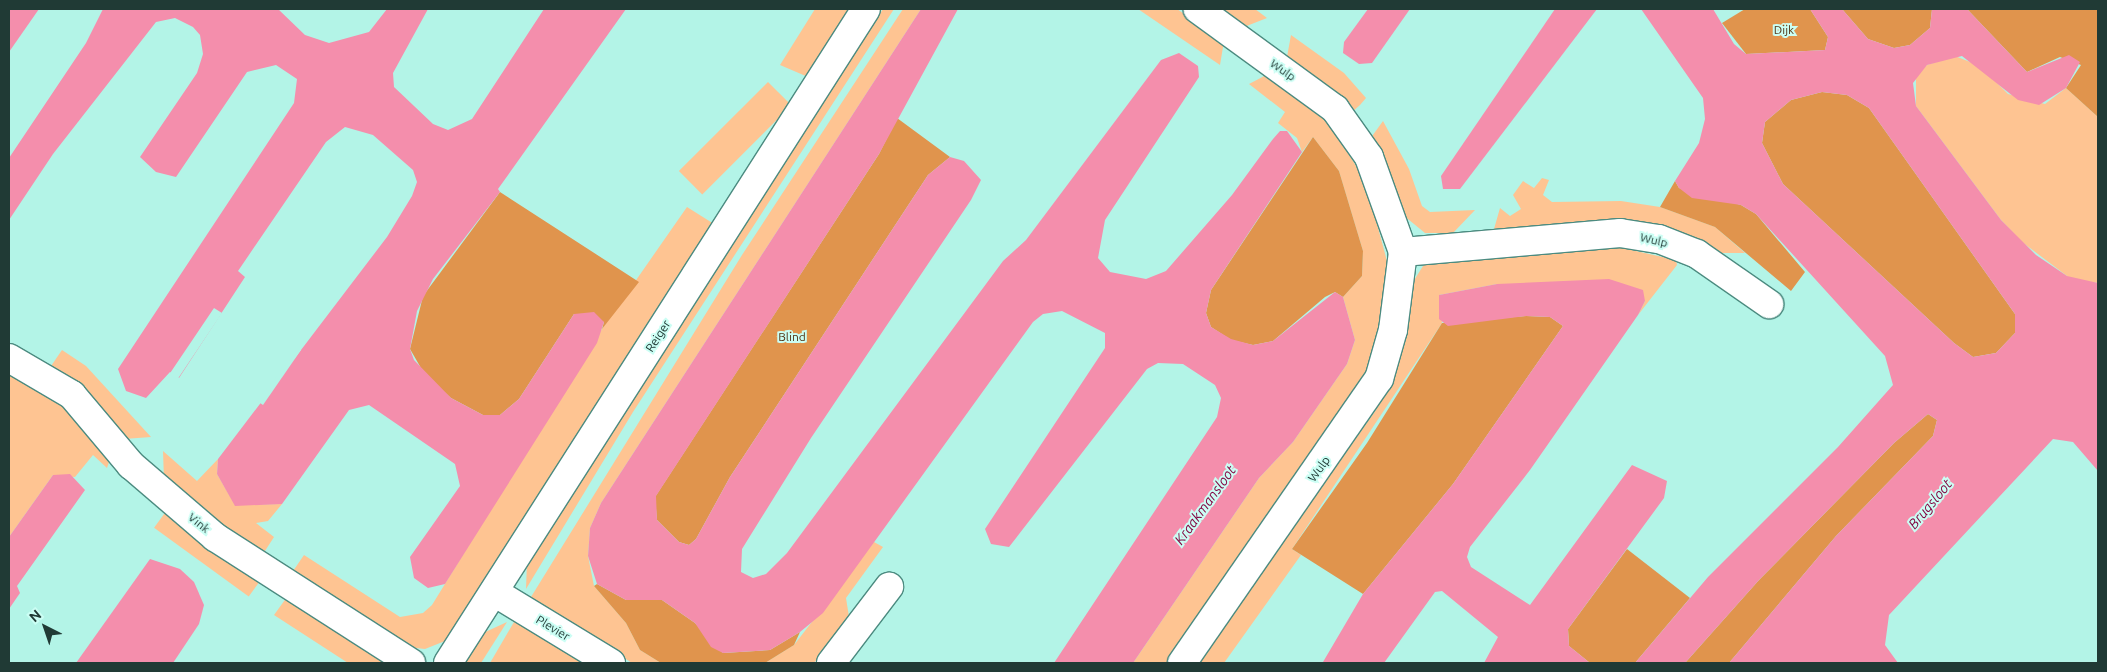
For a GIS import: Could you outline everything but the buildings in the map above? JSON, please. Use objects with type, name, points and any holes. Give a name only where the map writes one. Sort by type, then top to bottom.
[{"type":"street","name":"Reiger","points":[[448,663],[866,9]]},
{"type":"street","name":"Wulp","points":[[1182,663],[1380,378],[1393,330],[1403,252],[1369,158],[1335,109],[1198,9]]},
{"type":"street","name":"Wulp","points":[[1403,252],[1620,234],[1640,236],[1697,254],[1769,304]]},
{"type":"street","name":"Vink","points":[[9,358],[72,395],[131,464],[216,537],[411,663]]},
{"type":"street","points":[[831,663],[889,587]]},
{"type":"street","name":"Plevier","points":[[494,592],[611,663]]},
{"type":"shaded area","points":[[815,9],[851,9],[808,77],[780,65]]},
{"type":"shaded area","points":[[883,9],[894,9],[633,412],[526,589],[527,562]]},
{"type":"shaded area","points":[[903,9],[921,9],[601,503],[590,528],[588,556],[594,586],[626,623],[640,650],[661,663],[632,663],[531,597],[742,255]]},
{"type":"shaded area","points":[[1138,9],[1177,9],[1224,41],[1220,65]]},
{"type":"shaded area","points":[[1218,9],[1255,9],[1267,18],[1244,27]]},
{"type":"shaded area","points":[[1291,35],[1344,73],[1366,98],[1351,113],[1287,57]]},
{"type":"shaded area","points":[[1955,56],[1980,66],[2008,94],[2045,104],[2066,88],[2098,117],[2098,283],[2071,279],[2022,242],[2001,220],[1916,106],[1916,75],[1927,65]]},
{"type":"shaded area","points":[[1270,73],[1331,126],[1365,180],[1387,261],[1387,297],[1374,358],[1360,392],[1168,663],[1133,663],[1259,478],[1293,442],[1347,364],[1355,340],[1343,297],[1362,276],[1363,251],[1339,171],[1313,137],[1302,152],[1297,138],[1278,123],[1285,112],[1249,84]]},
{"type":"shaded area","points":[[768,82],[791,105],[702,194],[679,171]]},
{"type":"shaded area","points":[[1383,121],[1409,169],[1422,206],[1430,212],[1475,210],[1453,233],[1425,233],[1403,215],[1370,139]]},
{"type":"shaded area","points":[[1542,178],[1549,180],[1543,195],[1552,202],[1621,201],[1660,207],[1715,227],[1745,253],[1721,253],[1702,244],[1587,223],[1494,229],[1500,208],[1510,216],[1521,209],[1513,195],[1523,181],[1534,188]]},
{"type":"shaded area","points":[[687,207],[714,224],[445,641],[425,649],[407,647],[291,574],[304,555],[400,617],[423,613],[432,605],[602,329]]},
{"type":"shaded area","points":[[1618,247],[1676,260],[1677,265],[1638,315],[1645,301],[1497,284],[1439,295],[1442,323],[1292,549],[1301,555],[1224,663],[1197,663],[1376,410],[1401,354],[1413,282],[1423,266],[1431,261]]},
{"type":"shaded area","points":[[62,350],[86,366],[151,437],[124,439],[49,369]]},
{"type":"shaded area","points":[[9,372],[55,397],[110,459],[107,468],[93,455],[75,477],[53,475],[9,537]]},
{"type":"shaded area","points":[[163,451],[197,481],[218,459],[217,474],[235,505],[282,504],[268,521],[256,523],[274,537],[263,554],[164,481]]},
{"type":"shaded area","points":[[167,510],[262,579],[249,597],[154,528]]},
{"type":"shaded area","points":[[874,542],[883,547],[846,598],[850,623],[825,655],[813,663],[765,663],[794,645]]},
{"type":"shaded area","points":[[287,597],[390,663],[348,663],[274,615]]},
{"type":"shaded area","points":[[507,622],[481,663],[462,663],[481,634]]},
{"type":"shaded area","points":[[514,622],[523,624],[587,663],[490,663]]},
{"type":"green space","name":"Dijk","points":[[1745,9],[1810,9],[1828,37],[1825,50],[1746,54],[1722,23]]},
{"type":"green space","points":[[1842,9],[1932,9],[1930,28],[1910,45],[1894,48],[1868,39]]},
{"type":"green space","points":[[1967,9],[2098,9],[2098,117],[2066,88],[2081,65],[2060,57],[2027,72]]},
{"type":"green space","points":[[1822,92],[1847,95],[1869,108],[2015,314],[2015,333],[1996,353],[1973,357],[1954,343],[1783,184],[1762,143],[1765,122],[1791,100]]},
{"type":"green space","name":"Blind","points":[[897,118],[950,157],[928,175],[730,477],[696,539],[689,545],[679,542],[657,520],[655,497],[879,154]]},
{"type":"green space","points":[[1313,137],[1339,171],[1363,251],[1362,276],[1343,297],[1335,292],[1325,297],[1273,341],[1253,345],[1231,340],[1211,327],[1206,313],[1211,290]]},
{"type":"green space","points":[[1675,181],[1679,188],[1741,205],[1756,214],[1805,272],[1791,291],[1715,227],[1660,207]]},
{"type":"green space","points":[[500,192],[639,282],[602,329],[604,322],[574,314],[519,399],[500,415],[483,415],[451,398],[425,375],[410,349],[423,296]]},
{"type":"green space","points":[[1526,316],[1550,317],[1563,326],[1453,484],[1363,594],[1292,549],[1367,443],[1442,323]]},
{"type":"green space","points":[[1928,414],[1937,420],[1933,436],[1836,536],[1729,663],[1685,663],[1759,580],[1894,443]]},
{"type":"green space","points":[[1627,549],[1690,598],[1635,663],[1590,663],[1569,646],[1568,629]]},
{"type":"green space","points":[[597,584],[626,600],[662,600],[695,623],[723,653],[770,650],[800,632],[794,645],[765,663],[661,663],[640,650],[626,623],[594,586]]},
{"type":"water","points":[[9,9],[39,9],[9,52]]},
{"type":"water","points":[[103,9],[278,9],[305,35],[329,43],[369,32],[387,9],[428,9],[393,73],[394,87],[433,124],[448,130],[472,119],[544,9],[626,9],[498,189],[500,192],[433,279],[417,311],[410,349],[414,360],[451,398],[483,415],[500,415],[519,399],[574,314],[594,312],[604,322],[597,343],[445,584],[428,588],[414,578],[410,557],[460,486],[455,464],[369,405],[349,410],[282,504],[235,506],[217,474],[218,459],[387,237],[412,196],[417,182],[413,170],[373,135],[345,127],[326,142],[238,271],[245,277],[179,378],[170,372],[146,398],[126,391],[118,369],[294,103],[297,79],[276,65],[247,72],[176,177],[156,172],[140,157],[197,73],[203,54],[200,35],[193,27],[175,18],[156,22],[53,154],[9,220],[9,158],[86,43]]},
{"type":"water","name":"Kraakmansloot","points":[[921,9],[958,9],[879,154],[656,496],[657,520],[679,542],[689,545],[696,539],[730,477],[928,175],[950,157],[964,161],[981,180],[971,200],[811,438],[742,549],[741,572],[753,578],[766,574],[787,553],[1003,261],[1026,240],[1161,60],[1179,53],[1198,66],[1199,77],[1105,220],[1098,258],[1110,272],[1146,279],[1166,271],[1232,195],[1273,139],[1280,131],[1287,131],[1302,152],[1211,290],[1206,313],[1211,327],[1231,339],[1253,345],[1273,341],[1335,292],[1343,297],[1355,340],[1347,364],[1293,442],[1259,478],[1133,663],[1054,663],[1217,417],[1221,398],[1215,385],[1183,364],[1158,363],[1147,369],[1009,547],[991,544],[985,529],[1105,348],[1105,333],[1062,311],[1043,314],[1033,322],[823,613],[800,632],[770,650],[723,653],[711,647],[695,623],[662,600],[626,600],[597,584],[588,556],[590,528],[601,503]]},
{"type":"water","points":[[1368,9],[1410,9],[1372,63],[1359,64],[1343,53],[1344,42]]},
{"type":"water","points":[[1555,9],[1597,9],[1460,189],[1443,189],[1441,176]]},
{"type":"water","name":"Brugsloot","points":[[1641,9],[1713,9],[1734,44],[1746,54],[1825,50],[1828,37],[1810,9],[1842,9],[1868,39],[1894,48],[1910,45],[1930,28],[1932,9],[1967,9],[2027,72],[2069,55],[2080,62],[2066,88],[2039,105],[2018,100],[1962,56],[1927,65],[1913,83],[1916,106],[2001,220],[2036,255],[2067,276],[2098,283],[2098,471],[2073,442],[2053,439],[1889,615],[1885,645],[1898,663],[1729,663],[1836,536],[1933,436],[1937,420],[1928,414],[1894,443],[1759,580],[1685,663],[1635,663],[1708,577],[1838,447],[1893,385],[1885,356],[1756,214],[1741,205],[1692,198],[1679,188],[1675,181],[1699,143],[1705,119],[1703,98]],"holes":[[[1822,92],[1847,95],[1869,108],[2015,314],[2015,333],[1996,353],[1973,357],[1954,343],[1783,184],[1762,143],[1765,122],[1791,100]]]},
{"type":"water","points":[[1609,279],[1643,290],[1645,301],[1638,315],[1530,470],[1470,547],[1467,557],[1471,567],[1530,605],[1632,465],[1667,481],[1664,498],[1568,629],[1569,646],[1590,663],[1484,663],[1498,637],[1442,591],[1435,592],[1384,663],[1323,662],[1363,594],[1453,484],[1563,326],[1550,317],[1526,316],[1448,326],[1439,319],[1439,295],[1497,284]]},
{"type":"water","points":[[70,474],[85,490],[17,586],[20,593],[9,609],[9,537],[53,475]]},
{"type":"water","points":[[150,559],[180,569],[194,582],[204,605],[199,624],[173,663],[76,663]]},
{"type":"pier","points":[[214,308],[222,313],[177,380],[171,375],[158,391]]},
{"type":"pier","points":[[299,348],[301,350],[263,405],[257,401]]}]
